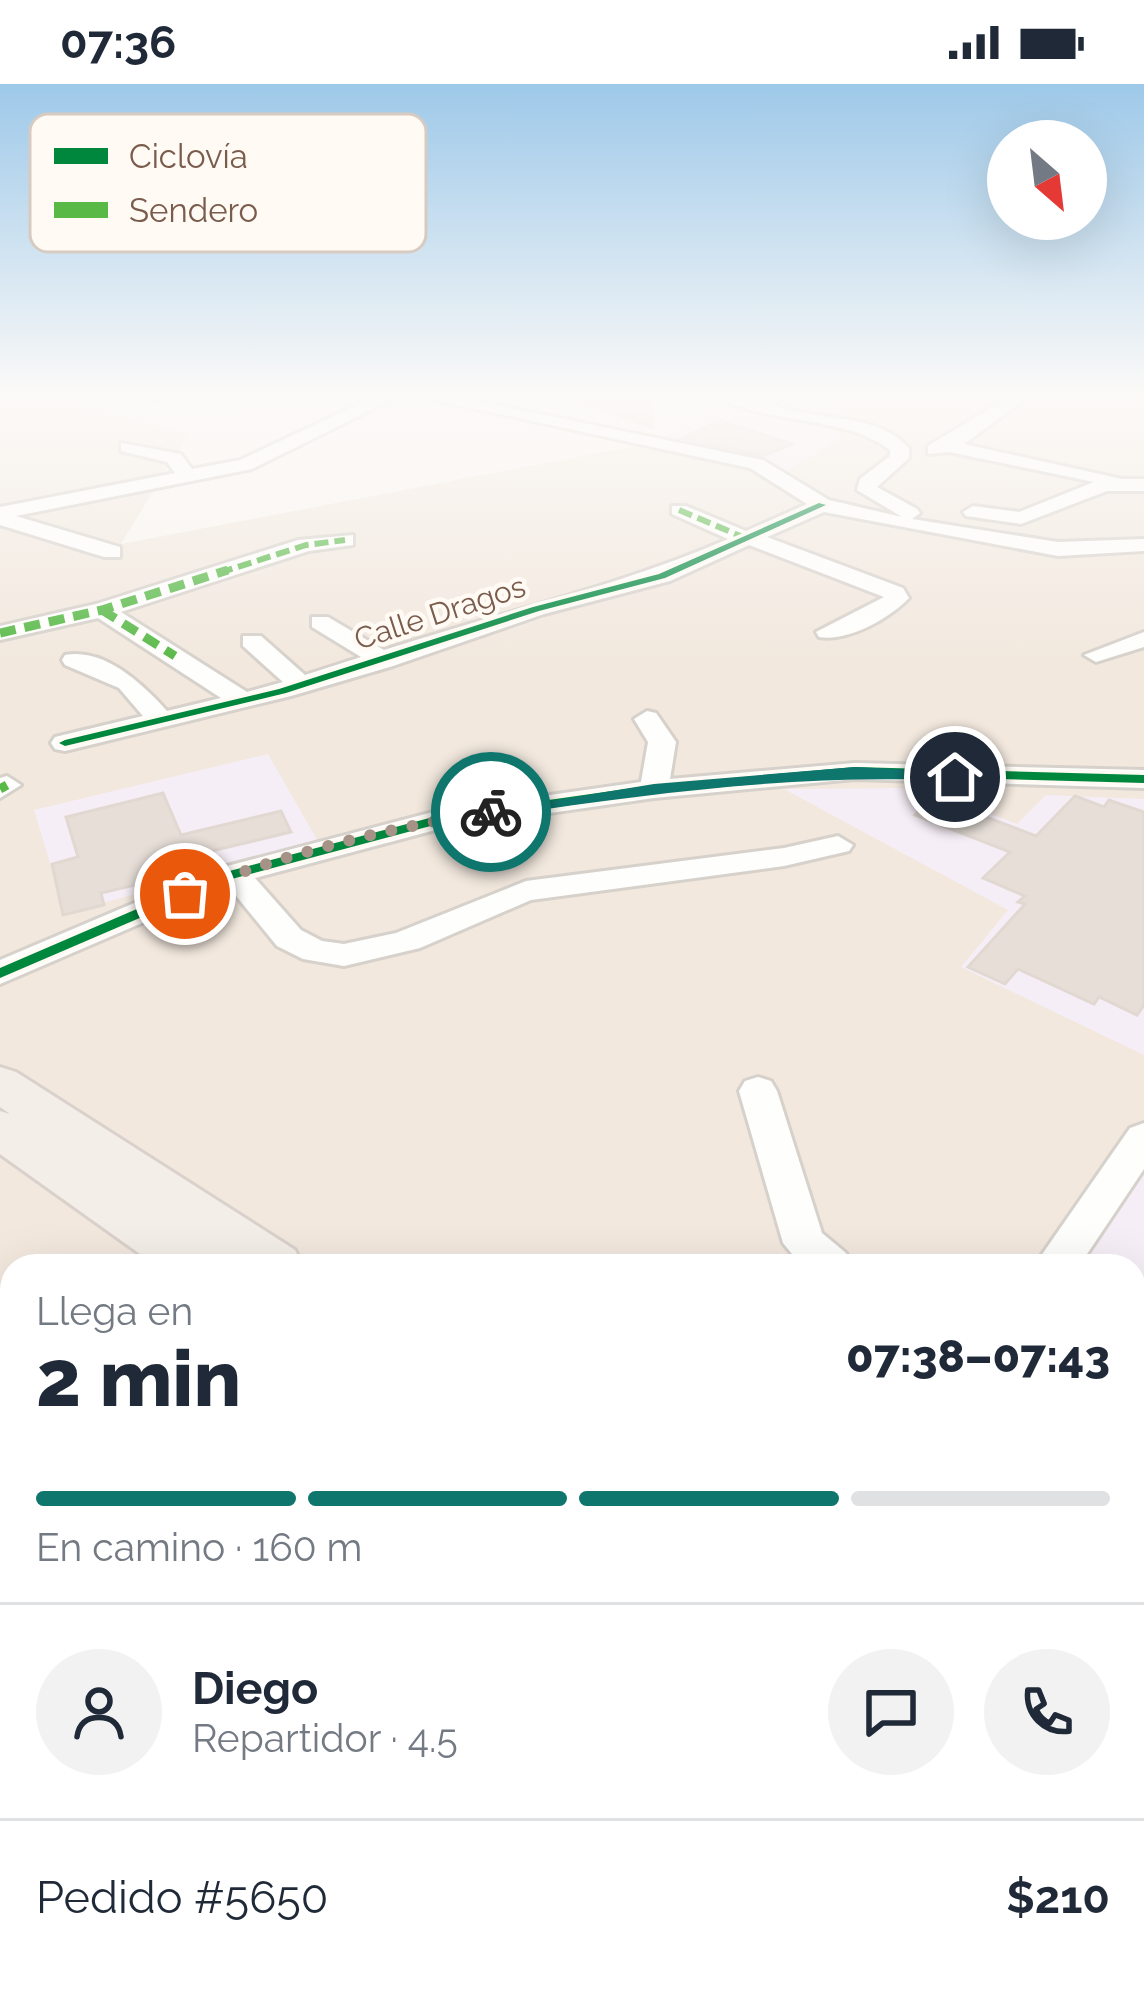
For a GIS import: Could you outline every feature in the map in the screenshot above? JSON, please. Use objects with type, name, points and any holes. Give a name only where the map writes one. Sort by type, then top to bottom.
[{"type":"main road","points":[[0,1084],[258,1254]]},
{"type":"main road","points":[[0,1129],[181,1254]]},
{"type":"street","points":[[0,516],[151,483]]},
{"type":"street","points":[[787,483],[822,505],[1058,550],[1144,545]]},
{"type":"street","points":[[867,483],[867,490],[915,521],[958,511],[1021,518],[1104,485],[1136,484]]},
{"type":"street","points":[[0,499],[29,508]]},
{"type":"street","name":"Calle Dragos","points":[[65,743],[301,685],[536,609],[662,576],[822,505]]},
{"type":"street","points":[[679,510],[895,593],[897,598],[871,616],[828,632]]},
{"type":"street","points":[[0,516],[112,552]]},
{"type":"street","points":[[0,633],[102,610],[288,550],[345,540]]},
{"type":"street","points":[[706,556],[737,566]]},
{"type":"street","points":[[102,610],[242,700]]},
{"type":"street","points":[[320,622],[384,661]]},
{"type":"street","points":[[1096,655],[1144,639]]},
{"type":"street","points":[[252,641],[301,685]]},
{"type":"street","points":[[74,659],[128,682],[161,720]]},
{"type":"street","points":[[56,716],[96,735]]},
{"type":"street","points":[[647,718],[662,742],[654,788]]},
{"type":"street","points":[[0,973],[235,874],[436,820],[654,788],[855,771],[1144,778]]},
{"type":"street","points":[[235,874],[291,940],[324,952],[362,952],[396,947],[492,901],[526,891],[784,857],[838,844]]},
{"type":"street","points":[[758,1090],[804,1243],[817,1254]]},
{"type":"street","points":[[1063,1254],[1144,1138]]},
{"type":"shaded area","points":[[0,483],[158,483],[121,544],[439,483],[1144,483],[1144,1254],[0,1254]]},
{"type":"shaded area","points":[[268,754],[320,845],[65,913],[34,810]]},
{"type":"shaded area","points":[[924,788],[1017,824],[1046,795],[1144,799],[1144,1055],[961,967],[1008,910],[784,789]]},
{"type":"shaded area","points":[[1144,1167],[1144,1254],[1090,1254]]},
{"type":"building","points":[[163,793],[181,835],[281,811],[291,832],[178,859],[182,874],[101,893],[104,905],[63,915],[52,864],[78,857],[66,817]]},
{"type":"building","points":[[1075,796],[1104,807],[1109,800],[1144,812],[1144,1005],[1137,1015],[1099,997],[1094,1004],[1018,969],[1005,984],[968,967],[1025,904],[1018,902],[1025,896],[983,878],[1010,852],[915,815],[933,797],[1036,836]]},
{"type":"marked path","points":[[679,510],[745,538]]},
{"type":"marked path","points":[[0,633],[102,610],[306,545],[345,540]]},
{"type":"marked path","points":[[102,610],[175,656]]},
{"type":"marked path","points":[[0,789],[7,785]]},
{"type":"cycle path","points":[[65,743],[282,691],[536,609],[662,576],[822,505]]},
{"type":"cycle path","points":[[0,973],[223,877],[437,820],[654,789],[855,771],[1144,779]]},
{"type":"way so far","points":[[185,894],[223,878],[436,820],[491,812]]},
{"type":"route","points":[[491,812],[654,788],[855,771],[955,777]]}]
